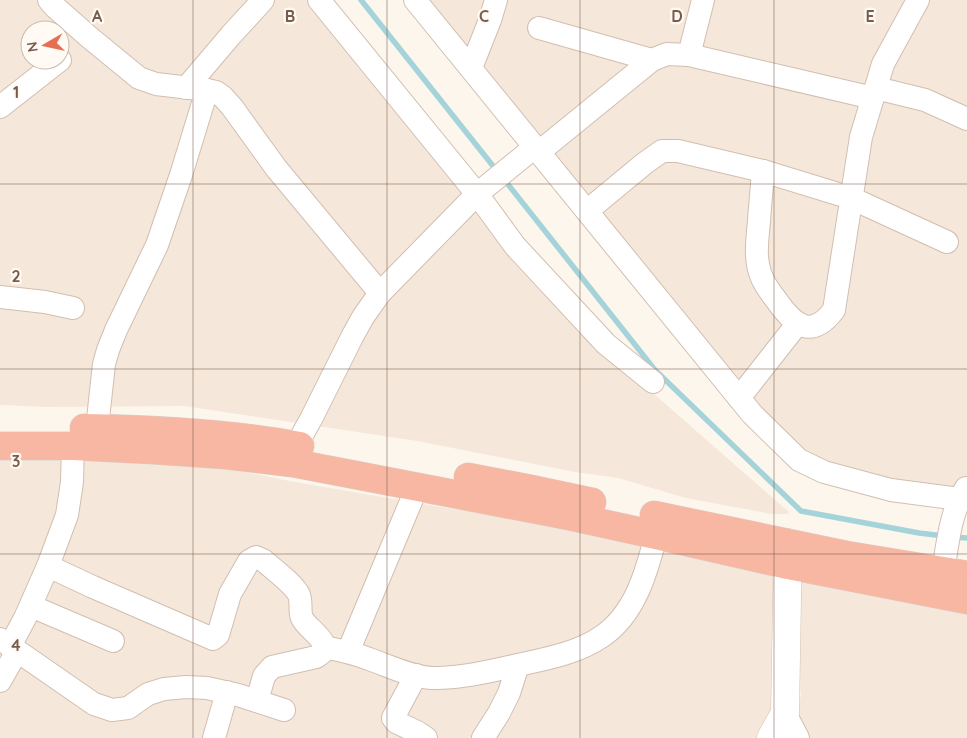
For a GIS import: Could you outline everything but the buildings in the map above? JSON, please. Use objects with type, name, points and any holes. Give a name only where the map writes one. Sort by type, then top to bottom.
[{"type":"highway","points":[[0,427],[187,431],[252,438],[295,454],[417,486],[656,534],[788,554],[846,555],[952,565]]},
{"type":"highway","points":[[0,446],[73,446],[216,454],[295,454],[531,489],[967,600]]},
{"type":"street","points":[[49,0],[139,78],[156,84],[216,92],[223,97],[232,106],[276,168],[380,293]]},
{"type":"street","points":[[97,428],[104,364],[108,350],[157,245],[181,175],[197,89],[231,35],[263,0]]},
{"type":"street","points":[[319,0],[479,192],[515,246],[606,344],[653,382]]},
{"type":"street","points":[[415,0],[471,68],[534,150],[587,211],[752,414],[799,460],[824,472],[891,490],[960,500],[952,565]]},
{"type":"street","points":[[471,68],[496,0]]},
{"type":"street","points":[[689,55],[703,0]]},
{"type":"street","points":[[763,171],[757,238],[758,263],[762,281],[788,316],[801,326],[820,324],[828,319],[834,310],[861,137],[874,93],[883,64],[918,0]]},
{"type":"street","points":[[540,28],[652,60]]},
{"type":"street","points":[[70,52],[90,37]]},
{"type":"street","points":[[295,454],[352,337],[380,293],[479,192],[652,60],[667,54],[689,55],[874,93],[925,100],[967,119]]},
{"type":"street","points":[[0,106],[47,70]]},
{"type":"street","points":[[587,211],[644,163],[662,151],[678,151],[763,171],[852,198],[947,242]]},
{"type":"street","points":[[0,297],[73,308]]},
{"type":"street","points":[[739,398],[798,323]]},
{"type":"street","points":[[0,681],[9,645],[31,606],[67,515],[72,482],[73,446]]},
{"type":"street","points":[[348,652],[417,486]]},
{"type":"street","points":[[324,647],[348,652],[406,673],[430,678],[458,677],[566,653],[601,638],[619,622],[637,594],[650,559],[656,534]]},
{"type":"street","points":[[771,738],[785,713],[788,554]]},
{"type":"street","points":[[48,566],[213,638],[218,635],[233,589],[250,562],[256,557],[259,558],[297,592],[301,600],[302,618],[324,642],[324,647],[320,655],[316,657],[272,667],[264,676],[257,701]]},
{"type":"street","points":[[31,606],[113,642]]},
{"type":"street","points":[[9,645],[94,704],[112,710],[128,708],[148,694],[164,689],[186,687],[207,688],[227,692],[284,710]]},
{"type":"street","points":[[483,738],[509,693],[518,665]]},
{"type":"street","points":[[416,675],[393,718],[396,722],[426,738]]},
{"type":"street","points":[[214,738],[227,692]]},
{"type":"street","points":[[785,713],[798,738]]},
{"type":"shaded area","points":[[0,0],[308,0],[645,386],[789,512],[788,514],[772,514],[686,498],[618,478],[575,472],[417,441],[184,406],[44,407],[0,405]]},
{"type":"shaded area","points":[[407,0],[967,0],[967,502],[802,472]]},
{"type":"shaded area","points":[[0,459],[132,460],[230,469],[429,505],[664,542],[779,563],[777,697],[762,738],[0,738]]},
{"type":"shaded area","points":[[800,569],[967,608],[967,738],[780,738],[801,696],[795,642]]},
{"type":"waterway","points":[[361,0],[497,171]]},
{"type":"waterway","points":[[503,178],[655,370],[801,511],[944,536]]},
{"type":"waterway","points":[[953,537],[967,538]]}]
